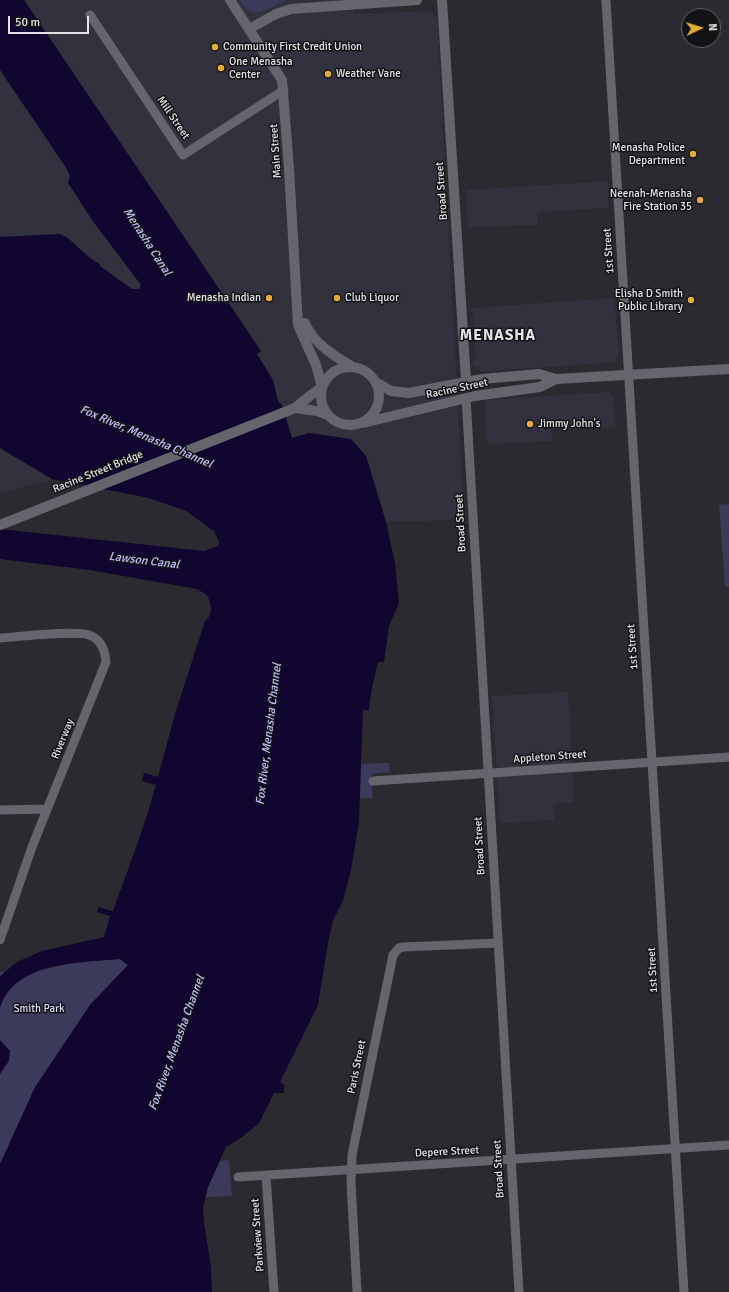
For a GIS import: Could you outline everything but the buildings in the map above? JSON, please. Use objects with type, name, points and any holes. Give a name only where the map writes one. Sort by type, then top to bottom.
[{"type":"main road","name":"Main Street","points":[[230,0],[279,73],[284,90],[299,315],[298,325],[316,364],[322,387]]},
{"type":"main road","points":[[249,29],[276,14],[291,9],[418,0]]},
{"type":"main road","name":"Broad Street","points":[[442,0],[466,381]]},
{"type":"main road","name":"Main Street","points":[[299,315],[314,339],[353,367]]},
{"type":"main road","points":[[295,408],[322,387],[334,372],[343,368],[353,367],[366,372],[376,382],[379,396],[376,410],[371,417],[363,423],[344,425],[335,421],[328,415],[322,405],[322,387]]},
{"type":"main road","name":"Racine Street","points":[[363,423],[466,398],[540,386],[556,379],[729,369]]},
{"type":"main road","name":"Racine Street","points":[[376,382],[391,391],[401,393],[420,392],[466,381],[539,374],[556,379]]},
{"type":"main road","points":[[295,408],[317,411],[328,415]]},
{"type":"main road","name":"Racine Street Bridge","points":[[0,525],[295,408]]},
{"type":"street","name":"1st Street","points":[[606,0],[684,1292]]},
{"type":"street","name":"Mill Street","points":[[90,15],[184,155],[284,90]]},
{"type":"street","name":"Broad Street","points":[[466,398],[519,1292]]},
{"type":"street","name":"Riverway","points":[[0,638],[81,633],[96,639],[105,653],[106,662],[47,809],[0,940]]},
{"type":"street","name":"Appleton Street","points":[[373,781],[729,757]]},
{"type":"street","points":[[0,810],[47,809]]},
{"type":"street","name":"Paris Street","points":[[357,1292],[351,1170],[352,1155],[358,1120],[395,951],[404,947],[498,943]]},
{"type":"street","name":"Depere Street","points":[[238,1177],[729,1145]]},
{"type":"street","name":"Parkview Street","points":[[266,1176],[274,1292]]},
{"type":"shaded area","points":[[24,0],[353,0],[354,14],[429,11],[437,17],[464,520],[386,522],[366,456],[351,439],[309,433],[292,438],[278,402],[273,380],[256,353],[261,351]]},
{"type":"shaded area","points":[[0,70],[65,166],[92,220],[140,282],[141,285],[139,289],[132,289],[110,274],[68,238],[0,237]]},
{"type":"shaded area","points":[[608,181],[609,208],[537,212],[537,225],[468,227],[466,190]]},
{"type":"shaded area","points":[[614,298],[619,354],[615,362],[482,372],[473,365],[472,362],[476,359],[472,308]]},
{"type":"shaded area","points":[[608,392],[613,396],[615,427],[551,430],[552,441],[487,444],[485,400]]},
{"type":"shaded area","points":[[0,448],[4,451],[52,479],[0,493]]},
{"type":"shaded area","points":[[568,692],[574,802],[553,804],[554,820],[500,823],[492,696]]},
{"type":"green space","points":[[239,0],[285,0],[266,10],[255,12],[249,11]]},
{"type":"green space","points":[[729,504],[729,587],[725,587],[719,505]]},
{"type":"green space","points":[[389,763],[390,772],[371,774],[373,798],[358,798],[359,764]]},
{"type":"green space","name":"Smith Park","points":[[120,959],[128,965],[90,1005],[0,1164],[0,972],[44,969],[84,961]]},
{"type":"green space","points":[[229,1160],[232,1196],[205,1197],[220,1161]]},
{"type":"water","points":[[0,0],[24,0],[261,351],[257,354],[273,380],[278,401],[282,405],[292,438],[309,433],[351,439],[366,456],[386,522],[395,563],[399,603],[389,626],[384,662],[378,662],[371,692],[369,710],[363,710],[359,822],[351,870],[343,901],[333,920],[318,1005],[280,1082],[284,1085],[284,1093],[274,1093],[259,1123],[242,1137],[226,1147],[208,1187],[203,1208],[211,1267],[212,1292],[0,1292],[0,1164],[35,1087],[90,1005],[128,965],[120,959],[51,967],[34,973],[19,981],[8,993],[0,1008],[0,976],[17,962],[42,951],[104,937],[110,916],[97,912],[98,907],[113,911],[141,833],[156,785],[142,781],[144,773],[158,777],[175,714],[205,621],[210,616],[211,609],[207,595],[197,589],[90,570],[0,559],[0,529],[204,551],[218,546],[219,542],[214,531],[186,511],[149,498],[52,479],[0,448],[0,237],[60,234],[70,240],[94,261],[100,264],[100,266],[132,289],[139,289],[141,285],[92,220],[68,183],[70,176],[65,166],[0,70]]},
{"type":"water","points":[[0,1040],[10,1051],[9,1061],[0,1074]]},
{"type":"place","name":"Community First Credit Union","points":[[215,47]]},
{"type":"place","name":"One Menasha Center","points":[[221,68]]},
{"type":"place","name":"Weather Vane","points":[[328,74]]},
{"type":"place","name":"Menasha Police Department","points":[[693,154]]},
{"type":"place","name":"Neenah-Menasha Fire Station 35","points":[[700,200]]},
{"type":"place","name":"Menasha Indian","points":[[269,298]]},
{"type":"place","name":"Club Liquor","points":[[337,298]]},
{"type":"place","name":"Elisha D Smith Public Library","points":[[691,300]]},
{"type":"place","name":"Jimmy John's","points":[[530,424]]},
{"type":"district","name":"MENASHA","points":[[498,336]]},
{"type":"water label","name":"Menasha Canal","points":[[147,242]]},
{"type":"water label","name":"Fox River, Menasha Channel","points":[[146,437]]},
{"type":"water label","name":"Lawson Canal","points":[[144,561]]},
{"type":"water label","name":"Fox River, Menasha Channel","points":[[269,734]]},
{"type":"water label","name":"Fox River, Menasha Channel","points":[[177,1043]]}]
